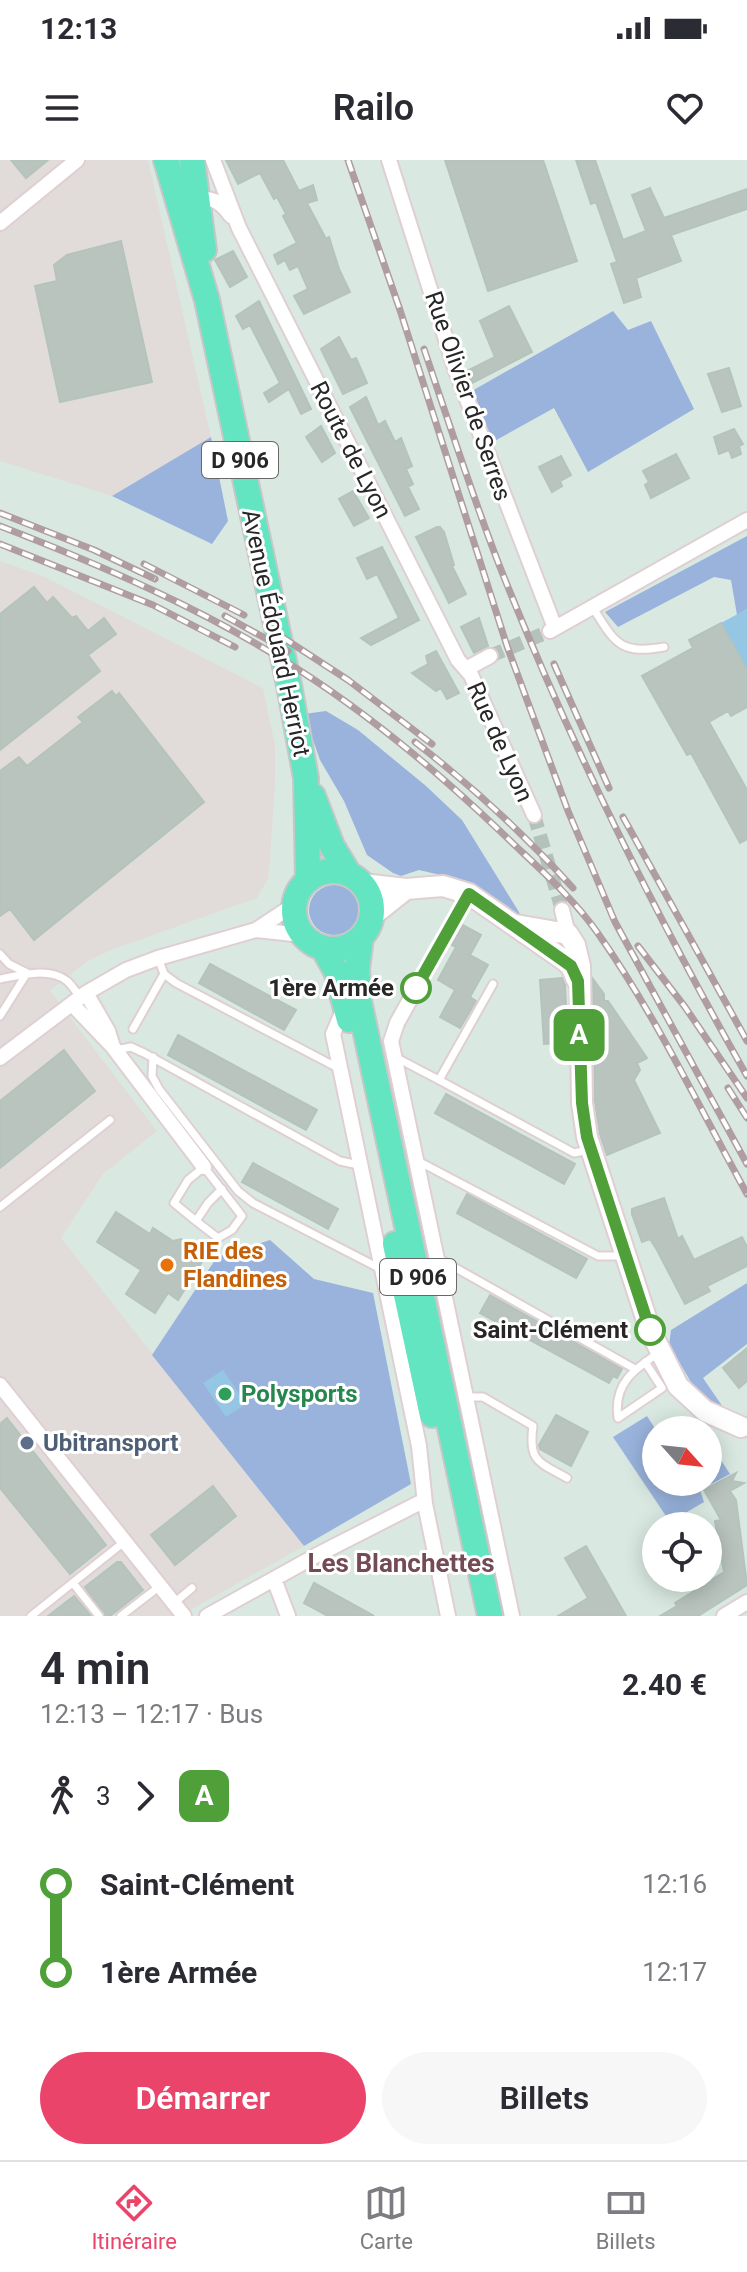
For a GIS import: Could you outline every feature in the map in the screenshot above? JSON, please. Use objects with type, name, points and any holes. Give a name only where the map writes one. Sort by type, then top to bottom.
[{"type":"main road","name":"Avenue Édouard Herriot","points":[[166,160],[207,300],[289,685],[306,778],[308,880]]},
{"type":"main road","name":"Avenue Édouard Herriot","points":[[192,160],[199,198],[207,300]]},
{"type":"main road","name":"Avenue Édouard Herriot","points":[[306,778],[332,846],[356,879]]},
{"type":"main road","points":[[406,889],[344,948],[313,941],[297,926],[295,904],[299,891],[308,880],[327,871],[406,889],[443,886],[469,894],[571,966],[578,981]]},
{"type":"main road","points":[[356,879],[369,894],[366,927]]},
{"type":"main road","points":[[509,924],[568,934],[575,945],[580,966],[582,1103],[591,1150],[650,1330],[653,1357],[705,1411],[741,1420]]},
{"type":"main road","name":"D 906","points":[[366,927],[357,969],[359,1001],[490,1616]]},
{"type":"main road","points":[[545,948],[563,942],[568,934]]},
{"type":"main road","name":"D 906","points":[[313,941],[336,971],[346,1004],[409,1319],[477,1616]]},
{"type":"street","points":[[0,223],[77,160]]},
{"type":"street","name":"Route de Lyon","points":[[213,160],[239,228],[458,660],[466,669]]},
{"type":"street","name":"Rue Olivier de Serres","points":[[389,160],[455,368],[552,630],[593,608]]},
{"type":"street","name":"Route de Lyon","points":[[199,198],[214,199],[223,205],[239,228]]},
{"type":"street","points":[[593,608],[747,520]]},
{"type":"street","points":[[466,669],[490,656]]},
{"type":"street","name":"Rue de Lyon","points":[[466,669],[534,815]]},
{"type":"street","points":[[469,894],[397,1023],[391,1041],[512,1616]]},
{"type":"street","points":[[0,1058],[79,998],[126,970],[256,930],[295,904]]},
{"type":"street","points":[[562,910],[568,934]]},
{"type":"street","points":[[256,930],[313,941]]},
{"type":"street","points":[[79,998],[204,1167]]},
{"type":"street","points":[[346,1004],[333,1034],[419,1446],[425,1504],[448,1616]]},
{"type":"street","points":[[0,1385],[184,1616]]},
{"type":"street","points":[[207,1616],[419,1503],[425,1504]]},
{"type":"street","points":[[274,1579],[288,1616]]},
{"type":"street","points":[[724,1616],[747,1602]]},
{"type":"lane","points":[[593,608],[610,635],[627,648],[640,651],[664,647]]},
{"type":"lane","points":[[0,954],[5,961],[27,973]]},
{"type":"lane","points":[[158,958],[164,974],[176,983],[339,1068]]},
{"type":"lane","points":[[0,1016],[27,973]]},
{"type":"lane","points":[[0,979],[27,973],[58,976],[69,981],[79,998]]},
{"type":"lane","points":[[133,1029],[164,974]]},
{"type":"lane","points":[[439,1080],[493,984]]},
{"type":"lane","points":[[114,1049],[131,1047],[153,1057],[340,1161],[361,1165]]},
{"type":"lane","points":[[393,1056],[574,1153],[591,1150]]},
{"type":"lane","points":[[153,1057],[152,1076],[159,1089],[238,1191],[253,1203],[383,1270]]},
{"type":"lane","points":[[0,1207],[110,1120]]},
{"type":"lane","points":[[416,1160],[598,1256],[625,1256]]},
{"type":"lane","points":[[204,1167],[242,1216],[232,1230],[218,1238],[174,1203],[188,1180],[204,1167]]},
{"type":"lane","points":[[196,1221],[222,1189]]},
{"type":"lane","points":[[435,1256],[635,1369]]},
{"type":"lane","points":[[653,1357],[662,1388],[618,1418],[616,1402],[619,1394],[635,1369],[653,1357]]},
{"type":"lane","points":[[465,1397],[483,1397],[533,1426],[530,1447],[535,1459],[567,1478]]},
{"type":"lane","points":[[31,1616],[124,1542]]},
{"type":"lane","points":[[73,1583],[99,1616]]},
{"type":"lane","points":[[121,1616],[160,1586]]},
{"type":"lane","points":[[174,1603],[192,1588]]},
{"type":"shaded area","points":[[0,160],[148,160],[211,437],[112,496],[0,461]]},
{"type":"shaded area","points":[[613,311],[628,330],[651,321],[694,409],[588,472],[554,408],[491,443],[470,392]]},
{"type":"shaded area","points":[[211,437],[228,521],[212,544],[112,496]]},
{"type":"shaded area","points":[[747,536],[747,609],[737,615],[731,580],[714,577],[618,627],[605,612]]},
{"type":"shaded area","points":[[0,561],[45,577],[263,688],[275,745],[268,879],[257,898],[111,950],[86,962],[50,991],[157,1131],[103,1174],[61,1238],[304,1546],[180,1616],[0,1616]]},
{"type":"shaded area","points":[[747,609],[747,670],[721,623]]},
{"type":"shaded area","points":[[326,711],[358,730],[462,820],[522,917],[449,877],[419,870],[401,876],[367,855],[344,801],[320,760],[304,714]]},
{"type":"shaded area","points":[[334,885],[351,893],[359,910],[351,927],[334,935],[317,927],[309,910],[317,893]]},
{"type":"shaded area","points":[[270,1240],[314,1279],[373,1293],[411,1484],[304,1546],[152,1355],[217,1257]]},
{"type":"shaded area","points":[[747,1283],[747,1344],[703,1378],[723,1407],[701,1399],[669,1345],[671,1330]]},
{"type":"shaded area","name":"Polysports","points":[[223,1370],[246,1404],[226,1417],[203,1383]]},
{"type":"shaded area","points":[[642,1419],[642,1480],[613,1437]]},
{"type":"shaded area","points":[[722,1462],[730,1474],[722,1478]]},
{"type":"shaded area","points":[[653,1496],[702,1496],[704,1502],[687,1512],[663,1512]]},
{"type":"building","points":[[11,160],[48,160],[26,178]]},
{"type":"building","points":[[226,160],[283,160],[299,191],[313,185],[317,200],[307,203],[326,239],[329,237],[350,292],[304,314],[294,296],[308,289],[298,266],[290,270],[285,260],[278,264],[274,255],[297,243],[283,216],[286,214],[260,173],[238,184]]},
{"type":"building","points":[[445,160],[543,160],[577,261],[488,291]]},
{"type":"building","points":[[576,160],[595,160],[623,240],[646,231],[632,195],[650,188],[664,218],[747,189],[747,209],[671,235],[681,261],[636,278],[641,297],[624,303],[611,264],[617,262],[596,202],[591,204]]},
{"type":"building","points":[[121,241],[152,382],[60,402],[35,286],[57,281],[54,265],[67,255]]},
{"type":"building","points":[[233,251],[247,277],[230,287],[215,260]]},
{"type":"building","points":[[259,301],[311,409],[301,414],[289,389],[269,402],[264,393],[280,383],[250,325],[243,329],[236,316]]},
{"type":"building","points":[[509,306],[532,352],[472,383],[467,371],[495,357],[480,321]]},
{"type":"building","points":[[339,337],[351,360],[356,358],[367,383],[343,394],[321,349]]},
{"type":"building","points":[[729,368],[741,406],[722,412],[708,374]]},
{"type":"building","points":[[366,397],[378,425],[385,421],[395,442],[401,438],[412,466],[406,469],[413,484],[408,487],[419,509],[405,516],[350,407]]},
{"type":"building","points":[[321,426],[335,453],[322,462],[306,437]]},
{"type":"building","points":[[734,429],[743,444],[739,446],[741,454],[732,458],[729,450],[719,454],[714,437]]},
{"type":"building","points":[[676,454],[689,478],[651,498],[645,485],[649,482],[643,471]]},
{"type":"building","points":[[561,456],[571,475],[560,481],[562,486],[552,492],[539,467]]},
{"type":"building","points":[[353,491],[369,518],[354,526],[339,499]]},
{"type":"building","points":[[437,527],[444,532],[452,566],[466,594],[449,603],[416,537]]},
{"type":"building","points":[[382,547],[419,620],[371,645],[361,638],[399,618],[377,574],[367,579],[357,558]]},
{"type":"building","points":[[34,587],[47,603],[53,597],[88,631],[104,618],[116,634],[88,655],[100,671],[0,750],[0,614]]},
{"type":"building","points":[[479,618],[488,646],[474,653],[461,627]]},
{"type":"building","points":[[721,623],[747,670],[747,707],[731,716],[728,711],[709,722],[747,790],[747,839],[740,843],[691,753],[687,755],[642,676],[693,648],[689,640]]},
{"type":"building","points":[[436,651],[459,693],[447,699],[441,688],[436,691],[412,673],[428,664],[426,656]]},
{"type":"building","points":[[112,691],[116,696],[119,693],[204,802],[34,940],[10,909],[0,916],[0,771],[19,757],[27,766],[83,722],[78,717]]},
{"type":"building","points":[[463,925],[481,935],[470,955],[488,965],[470,997],[476,1001],[460,1028],[440,1017],[455,990],[438,980],[456,947],[452,945]]},
{"type":"building","points":[[210,964],[296,1010],[284,1030],[199,983]]},
{"type":"building","points":[[562,978],[568,1043],[544,1044],[540,980]]},
{"type":"building","points":[[593,979],[604,994],[604,1001],[608,1001],[647,1058],[637,1063],[640,1070],[634,1080],[660,1133],[607,1155],[595,1102]]},
{"type":"building","points":[[178,1035],[317,1110],[306,1130],[168,1055]]},
{"type":"building","points":[[64,1050],[95,1091],[0,1168],[0,1101]]},
{"type":"building","points":[[446,1094],[575,1164],[564,1184],[435,1113]]},
{"type":"building","points":[[253,1163],[338,1209],[328,1229],[242,1182]]},
{"type":"building","points":[[467,1194],[587,1259],[576,1278],[457,1213]]},
{"type":"building","points":[[664,1198],[678,1239],[682,1236],[694,1260],[742,1237],[747,1247],[747,1266],[707,1286],[710,1291],[685,1304],[650,1239],[642,1242],[632,1214],[632,1209]]},
{"type":"building","name":"RIE des Flandines","points":[[116,1212],[150,1234],[153,1228],[173,1241],[181,1239],[190,1245],[191,1253],[203,1260],[178,1300],[168,1293],[155,1313],[126,1294],[141,1270],[97,1242]]},
{"type":"building","points":[[490,1295],[622,1369],[617,1378],[613,1376],[609,1383],[480,1313]]},
{"type":"building","points":[[747,1348],[747,1381],[739,1388],[723,1368]]},
{"type":"building","points":[[556,1415],[588,1432],[571,1466],[540,1449],[539,1445]]},
{"type":"building","points":[[7,1418],[106,1545],[70,1574],[0,1488],[0,1424]]},
{"type":"building","points":[[736,1473],[732,1481],[744,1483],[730,1491],[736,1500],[747,1585],[698,1616],[660,1616],[692,1592],[722,1592],[722,1512],[716,1512],[707,1496],[722,1496],[722,1480]]},
{"type":"building","points":[[213,1486],[236,1516],[175,1565],[151,1535]]},
{"type":"building","points":[[586,1546],[626,1616],[558,1616],[588,1598],[565,1558]]},
{"type":"building","points":[[121,1562],[143,1590],[110,1616],[105,1616],[85,1587]]},
{"type":"building","points":[[314,1583],[374,1616],[328,1616],[304,1603]]},
{"type":"building","points":[[74,1596],[91,1616],[48,1616]]},
{"type":"tunnel","points":[[490,656],[550,631]]},
{"type":"tunnel","points":[[534,815],[562,910]]},
{"type":"railway","points":[[348,160],[400,310],[507,646],[568,811],[615,922],[747,1164]]},
{"type":"railway","points":[[424,349],[488,536],[553,694],[645,887],[747,1076]]},
{"type":"railway","points":[[0,513],[94,550],[155,579]]},
{"type":"railway","points":[[0,526],[153,590],[264,648],[352,706],[453,788],[552,880],[597,932],[657,1028],[747,1194]]},
{"type":"railway","points":[[0,544],[153,605],[235,647]]},
{"type":"railway","points":[[144,564],[244,615]]},
{"type":"railway","points":[[225,616],[288,651]]},
{"type":"railway","points":[[282,637],[348,680],[432,744]]},
{"type":"railway","points":[[554,664],[609,788]]},
{"type":"railway","points":[[415,742],[497,812],[573,888]]},
{"type":"railway","points":[[623,817],[747,1041]]},
{"type":"railway","points":[[638,946],[685,1007],[747,1098]]},
{"type":"railway","points":[[728,1088],[747,1118]]},
{"type":"bus line","name":"A","points":[[416,988],[469,894],[571,966],[578,981],[582,1103],[587,1137],[650,1330]]},
{"type":"place","name":"1ère Armée","points":[[416,988]]},
{"type":"place","name":"RIE des Flandines","points":[[167,1265]]},
{"type":"place","name":"Saint-Clément","points":[[650,1330]]},
{"type":"place","name":"Polysports","points":[[225,1394]]},
{"type":"place","name":"Ubitransport","points":[[27,1443]]},
{"type":"district","name":"Les Blanchettes","points":[[401,1563]]}]
